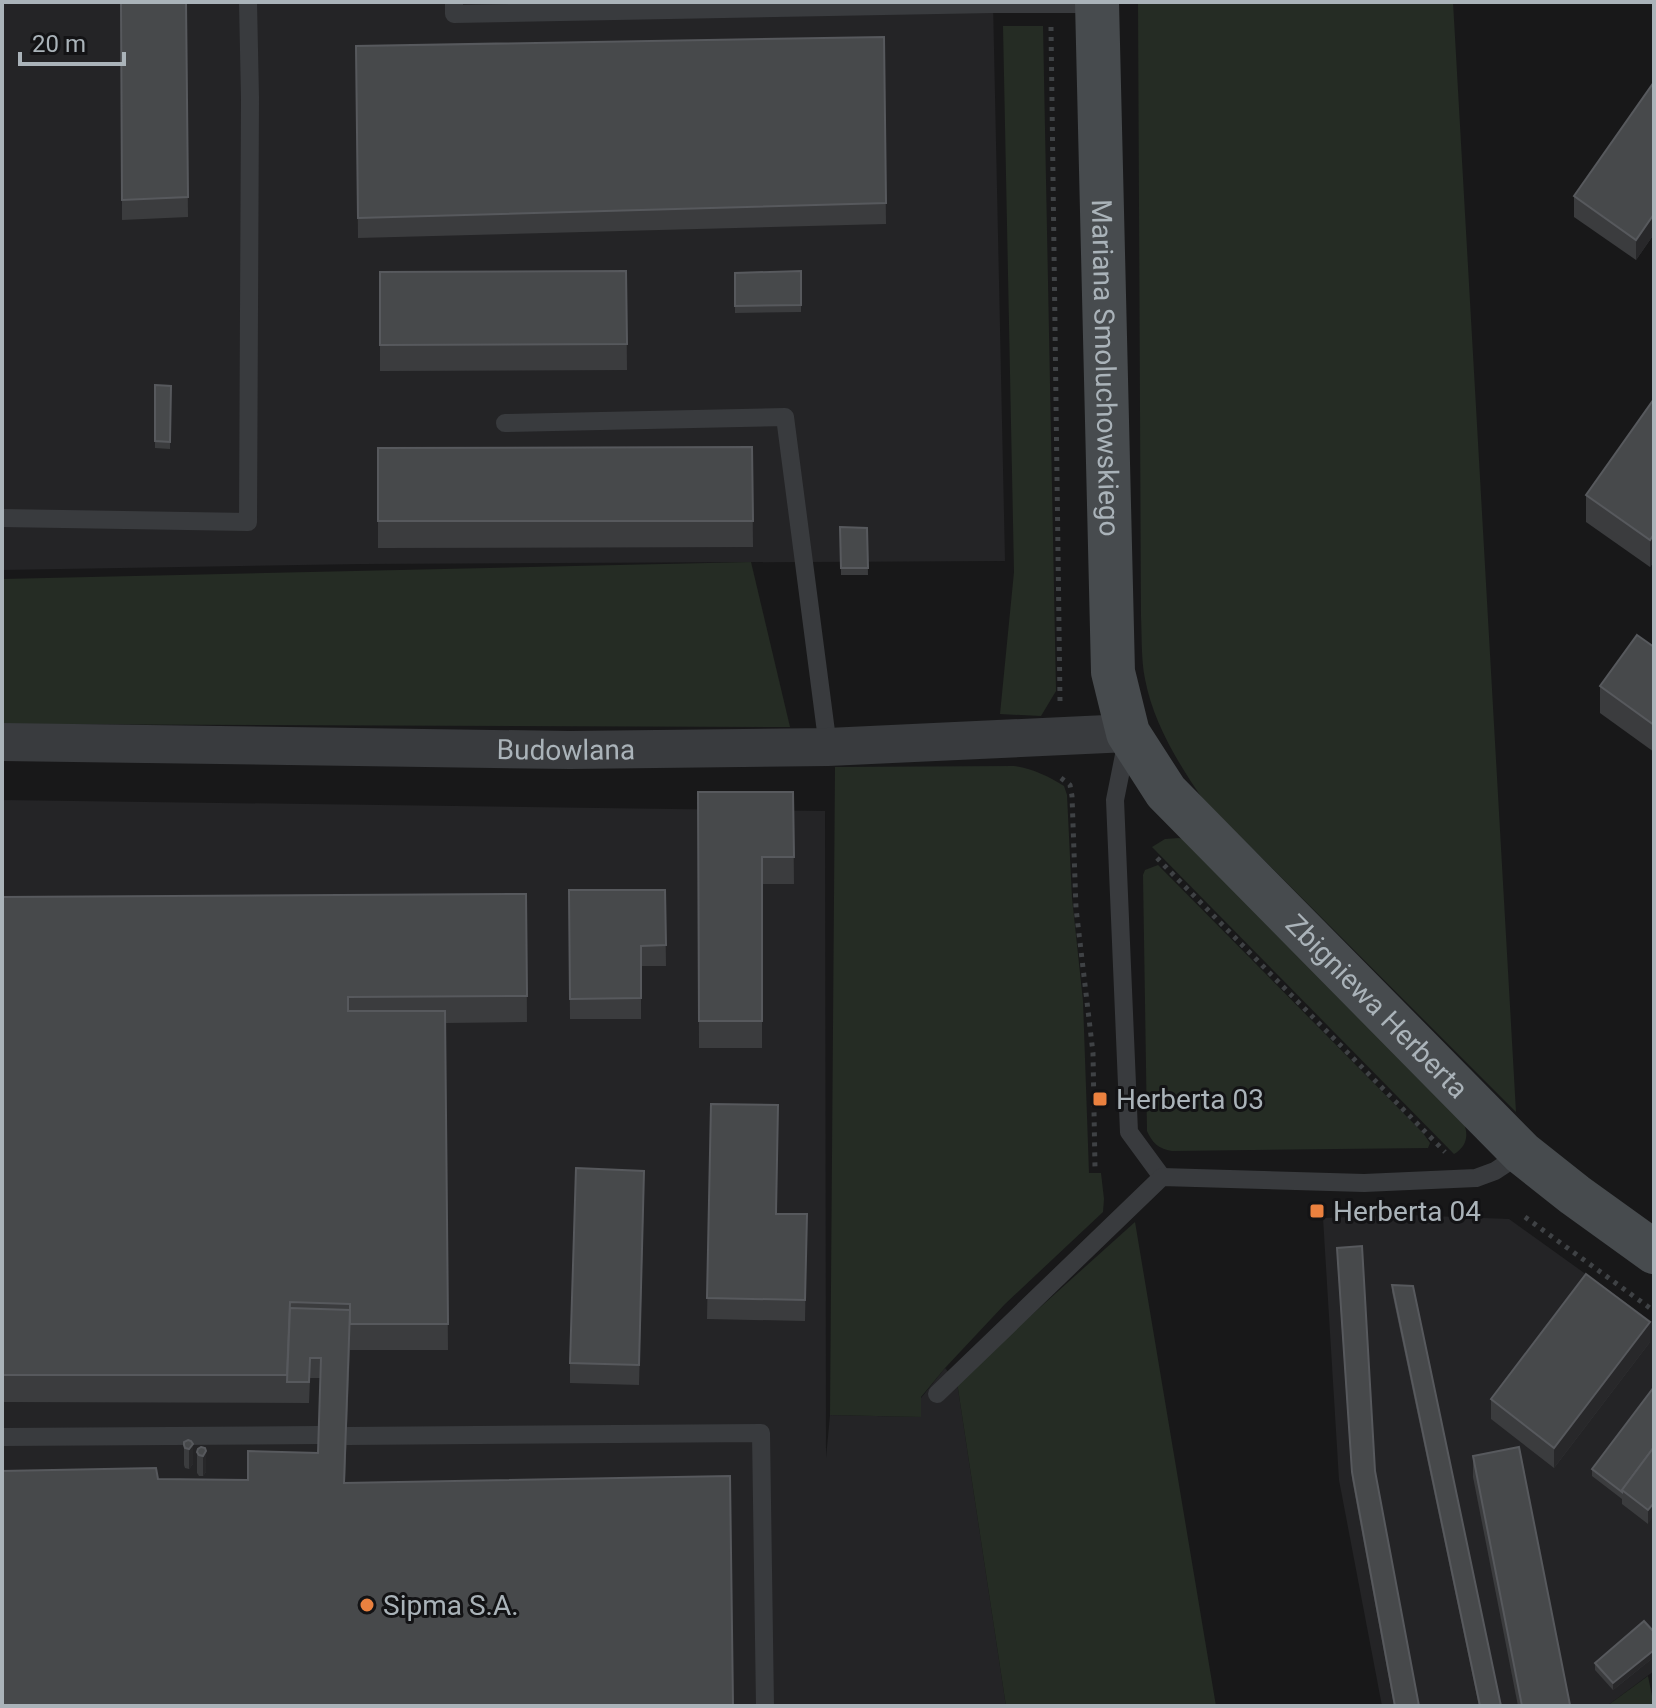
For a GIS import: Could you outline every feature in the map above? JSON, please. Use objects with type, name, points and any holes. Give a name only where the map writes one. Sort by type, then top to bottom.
[{"type":"street","name":"Mariana Smoluchowskiego","points":[[1097,3],[1113,672],[1128,733]]},
{"type":"street","name":"Budowlana","points":[[2,742],[570,750],[828,747],[1128,733]]},
{"type":"street","name":"Zbigniewa Herberta","points":[[1128,733],[1166,792],[1522,1153],[1654,1252]]},
{"type":"lane","points":[[2,518],[248,522],[248,2]]},
{"type":"lane","points":[[454,2],[454,14],[695,6],[1097,3]]},
{"type":"lane","points":[[505,423],[785,417],[828,747]]},
{"type":"lane","points":[[1128,733],[1115,800],[1129,1132],[1162,1177]]},
{"type":"lane","points":[[937,1394],[1162,1177],[1364,1183],[1476,1178],[1495,1171],[1522,1153]]},
{"type":"lane","points":[[347,1436],[761,1433],[765,1706]]},
{"type":"lane","points":[[2,1437],[319,1435]]},
{"type":"path","points":[[1051,4],[1060,708]]},
{"type":"path","points":[[1061,778],[1070,785],[1072,796],[1076,908],[1092,1033],[1095,1168]]},
{"type":"path","points":[[1157,858],[1447,1154]]},
{"type":"path","points":[[1525,1217],[1654,1311]]},
{"type":"shaded area","points":[[2,2],[993,2],[1005,561],[362,564],[2,570]]},
{"type":"shaded area","points":[[1138,2],[1453,2],[1516,1112],[1202,798],[1176,756],[1154,711],[1144,671],[1141,616]]},
{"type":"shaded area","points":[[1003,26],[1043,26],[1056,691],[1041,716],[1000,714],[1014,572]]},
{"type":"shaded area","points":[[751,562],[790,727],[2,724],[2,579]]},
{"type":"shaded area","points":[[1014,766],[1052,779],[1064,786],[1067,795],[1072,898],[1083,1001],[1089,1173],[1101,1173],[1103,1212],[1005,1304],[945,1368],[921,1397],[921,1417],[830,1415],[835,767]]},
{"type":"shaded area","points":[[2,800],[825,811],[826,1458],[830,1415],[921,1417],[921,1398],[945,1368],[957,1382],[1006,1706],[2,1706]]},
{"type":"shaded area","points":[[1165,839],[1186,840],[1464,1124],[1465,1141],[1458,1151],[1454,1154],[1152,847]]},
{"type":"shaded area","points":[[1158,865],[1423,1133],[1430,1143],[1428,1148],[1172,1151],[1153,1142],[1147,1131],[1143,875],[1145,870]]},
{"type":"shaded area","points":[[1406,1215],[1509,1219],[1654,1323],[1654,1671],[1607,1706],[1382,1706],[1339,1480],[1323,1218]]},
{"type":"shaded area","points":[[1135,1222],[1216,1706],[1006,1706],[957,1382]]},
{"type":"shaded area","points":[[1648,1676],[1654,1706],[1607,1706]]},
{"type":"building","points":[[121,2],[186,2],[188,197],[122,200]]},
{"type":"building","points":[[884,37],[886,203],[358,218],[356,46]]},
{"type":"building","points":[[1654,82],[1654,214],[1636,240],[1574,196]]},
{"type":"building","points":[[626,271],[627,344],[380,345],[380,272]]},
{"type":"building","points":[[801,271],[801,305],[735,306],[735,273]]},
{"type":"building","points":[[155,385],[171,386],[170,442],[155,441]]},
{"type":"building","points":[[1654,399],[1654,534],[1650,540],[1586,495]]},
{"type":"building","points":[[752,447],[753,521],[378,521],[378,448]]},
{"type":"building","points":[[840,527],[867,528],[868,568],[841,568]]},
{"type":"building","points":[[1637,635],[1654,647],[1654,725],[1600,686]]},
{"type":"building","points":[[698,792],[793,792],[794,857],[762,857],[762,1021],[699,1021]]},
{"type":"building","points":[[569,890],[665,890],[666,945],[641,946],[641,998],[570,999]]},
{"type":"building","points":[[526,894],[527,996],[348,997],[348,1011],[445,1011],[448,1324],[350,1324],[350,1304],[290,1302],[287,1375],[2,1375],[2,897]]},
{"type":"building","points":[[711,1104],[778,1105],[776,1214],[807,1214],[805,1300],[707,1298]]},
{"type":"building","points":[[576,1168],[644,1171],[639,1365],[570,1363]]},
{"type":"building","points":[[1362,1246],[1375,1471],[1419,1706],[1395,1706],[1352,1472],[1337,1248]]},
{"type":"building","points":[[1586,1274],[1650,1322],[1554,1448],[1491,1399]]},
{"type":"building","points":[[1392,1285],[1413,1286],[1501,1706],[1480,1706]]},
{"type":"building","name":"Sipma S.A.","points":[[290,1308],[350,1310],[344,1483],[730,1476],[733,1706],[2,1706],[2,1471],[156,1468],[158,1479],[248,1480],[248,1451],[318,1453],[321,1358],[310,1358],[309,1382],[287,1382]]},
{"type":"building","points":[[1654,1387],[1654,1447],[1622,1492],[1592,1469]]},
{"type":"building","points":[[188,1440],[193,1444],[189,1449],[184,1445]]},
{"type":"building","points":[[201,1447],[206,1451],[203,1456],[197,1452]]},
{"type":"building","points":[[1519,1447],[1570,1705],[1565,1706],[1522,1706],[1473,1456]]},
{"type":"building","points":[[1654,1447],[1654,1503],[1648,1510],[1622,1490]]},
{"type":"building","points":[[1644,1621],[1654,1632],[1654,1650],[1613,1683],[1595,1663]]},
{"type":"place","name":"Herberta 03","points":[[1100,1099]]},
{"type":"place","name":"Herberta 04","points":[[1317,1211]]},
{"type":"place","name":"Sipma S.A.","points":[[367,1605]]}]
